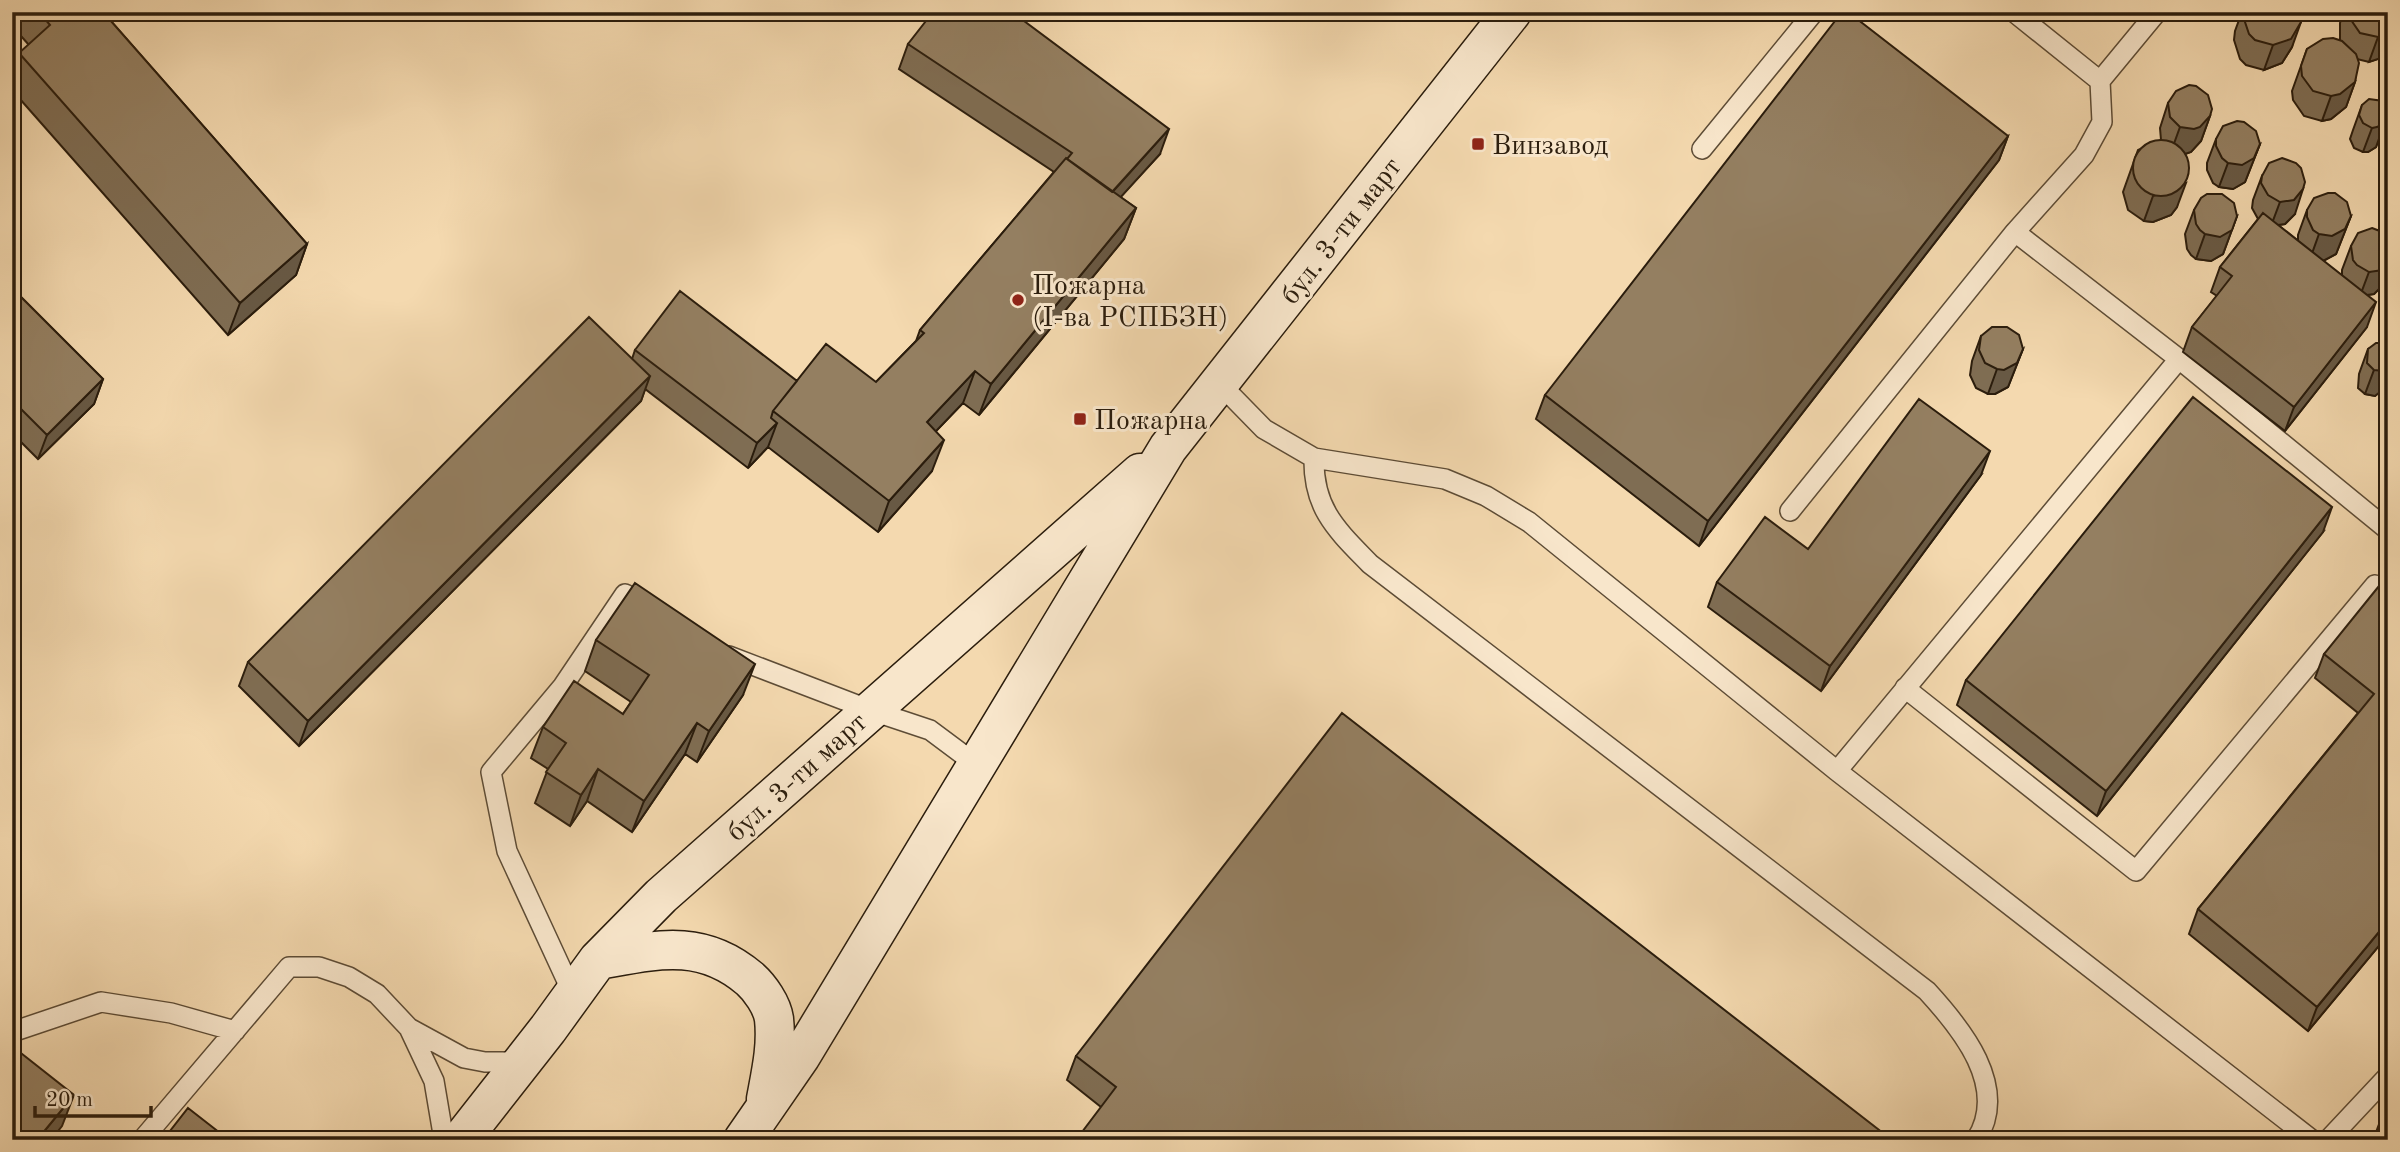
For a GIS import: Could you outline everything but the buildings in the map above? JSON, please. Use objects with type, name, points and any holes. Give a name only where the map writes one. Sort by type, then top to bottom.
[{"type":"main road","name":"бул. 3-ти март","points":[[754,1125],[801,1056],[1168,448],[1512,12]]},
{"type":"main road","name":"бул. 3-ти март","points":[[461,1140],[598,960],[661,896],[1168,448]]},
{"type":"main road","points":[[598,960],[653,950],[688,950],[720,958],[759,987],[774,1016],[775,1052],[754,1125]]},
{"type":"lane","points":[[1702,149],[1814,12]]},
{"type":"lane","points":[[2014,12],[2100,81]]},
{"type":"lane","points":[[1790,511],[2015,232],[2084,155],[2102,122],[2100,81],[2157,12]]},
{"type":"lane","points":[[2015,232],[2179,359],[2388,530]]},
{"type":"lane","points":[[1837,771],[2179,359]]},
{"type":"lane","points":[[1219,383],[1264,429],[1314,458],[1445,479],[1486,496],[1530,522],[1837,771],[2312,1140]]},
{"type":"lane","points":[[1314,458],[1314,477],[1324,510],[1370,564],[1927,991],[1964,1033],[1982,1075],[1987,1103],[1980,1134],[1976,1140]]},
{"type":"lane","points":[[1905,688],[2136,871],[2375,585]]},
{"type":"lane","points":[[573,994],[507,851],[491,772],[563,686],[625,594],[660,617]]},
{"type":"lane","points":[[706,647],[930,730],[977,765]]},
{"type":"lane","points":[[142,1140],[289,967],[319,967],[349,977],[377,994],[409,1028],[434,1081],[444,1140]]},
{"type":"lane","points":[[12,1031],[101,1002],[171,1013],[234,1031]]},
{"type":"lane","points":[[409,1028],[464,1058],[485,1062],[522,1062]]},
{"type":"lane","points":[[2328,1140],[2388,1076]]},
{"type":"place","name":"Винзавод","points":[[1478,144]]},
{"type":"place","name":"Пожарна (I-ва РСПБЗН)","points":[[1018,300]]},
{"type":"place","name":"Пожарна","points":[[1080,419]]}]
